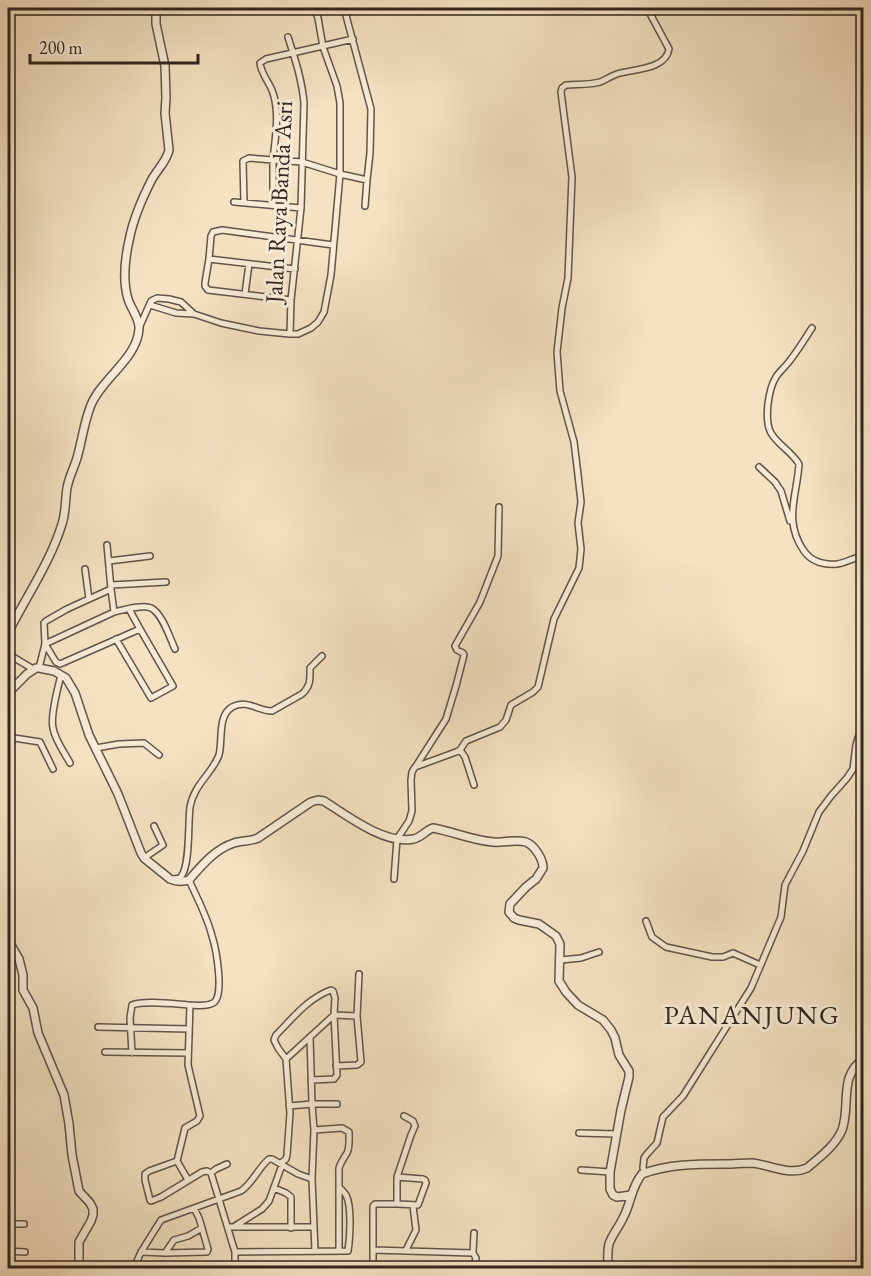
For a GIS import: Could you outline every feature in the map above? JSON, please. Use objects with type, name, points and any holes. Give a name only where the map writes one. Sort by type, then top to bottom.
[{"type":"street","points":[[139,327],[128,299],[124,262],[130,234],[142,198],[169,150],[165,113],[166,75],[156,24],[156,8]]},
{"type":"street","points":[[150,305],[176,313],[194,314],[259,332],[290,334],[298,334],[311,328],[324,312],[331,274],[340,174],[340,103],[314,8]]},
{"type":"street","points":[[344,8],[371,109],[365,206]]},
{"type":"street","points":[[415,767],[460,750],[466,741],[500,727],[506,720],[511,705],[538,687],[554,619],[579,566],[581,549],[578,520],[580,502],[578,475],[574,441],[561,391],[557,352],[568,278],[572,177],[561,92],[566,85],[599,82],[616,74],[648,68],[662,61],[669,49],[647,8]]},
{"type":"street","name":"Jalan Raya Banda Asri","points":[[288,37],[303,90],[304,103],[302,208],[291,300],[290,334]]},
{"type":"street","points":[[273,204],[276,111],[273,94],[260,63],[266,59],[353,39]]},
{"type":"street","points":[[244,203],[243,161],[249,158],[302,162],[367,180]]},
{"type":"street","points":[[234,202],[302,208]]},
{"type":"street","points":[[291,300],[207,288],[205,283],[213,232],[217,230],[333,245]]},
{"type":"street","points":[[209,259],[295,269]]},
{"type":"street","points":[[245,294],[249,264]]},
{"type":"street","points":[[8,633],[43,570],[59,533],[67,488],[77,460],[91,405],[136,342],[139,327],[151,301],[157,298],[181,302],[194,314]]},
{"type":"street","points":[[793,528],[793,505],[799,464],[770,431],[768,410],[776,376],[798,350],[812,328]]},
{"type":"street","points":[[759,467],[781,491],[793,528],[804,551],[815,561],[836,564],[864,556]]},
{"type":"street","points":[[394,879],[397,839],[409,821],[412,811],[412,772],[447,716],[464,655],[455,646],[480,602],[498,556],[499,507]]},
{"type":"street","points":[[107,545],[114,612]]},
{"type":"street","points":[[109,561],[150,556]]},
{"type":"street","points":[[85,569],[89,599]]},
{"type":"street","points":[[8,693],[36,669],[45,644],[44,623],[46,621],[111,587],[166,582]]},
{"type":"street","points":[[45,644],[114,612],[150,607],[161,618],[175,649]]},
{"type":"street","points":[[116,639],[151,698],[173,686],[129,609]]},
{"type":"street","points":[[45,644],[56,662],[60,664],[140,629]]},
{"type":"street","points":[[8,654],[36,669],[61,675],[68,681],[75,693],[89,735],[118,795],[144,858],[170,879],[183,882],[189,880],[218,850],[232,843],[255,840],[318,800],[324,801],[372,830],[397,839],[414,839],[433,828],[474,839],[495,842],[520,841],[531,845],[542,860],[543,868],[536,879],[526,886],[510,904],[509,912],[514,918],[538,924],[556,936],[560,944],[559,981],[578,1005],[603,1020],[615,1038],[619,1055],[630,1077],[609,1172],[610,1189],[615,1196],[631,1195]]},
{"type":"street","points":[[170,879],[180,878],[184,873],[190,807],[193,796],[219,754],[224,717],[231,708],[244,704],[272,711],[302,694],[310,682],[310,668],[322,656]]},
{"type":"street","points":[[61,675],[52,726],[70,763]]},
{"type":"street","points":[[645,1173],[644,1158],[655,1147],[659,1139],[663,1117],[683,1096],[751,988],[781,917],[785,885],[803,851],[819,812],[853,769],[856,745],[864,729]]},
{"type":"street","points":[[8,737],[40,742],[52,769]]},
{"type":"street","points":[[96,748],[119,744],[144,744],[159,754]]},
{"type":"street","points":[[460,750],[465,757],[474,785]]},
{"type":"street","points":[[144,858],[162,847],[154,826]]},
{"type":"street","points":[[132,1053],[131,1008],[135,1004],[203,1005],[213,1003],[217,999],[220,989],[213,938],[189,880]]},
{"type":"street","points":[[646,921],[652,937],[666,946],[712,957],[723,957],[733,953],[760,965]]},
{"type":"street","points":[[8,940],[20,958],[23,990],[33,1008],[38,1033],[64,1095],[78,1187],[93,1209],[92,1221],[79,1242],[79,1269]]},
{"type":"street","points":[[561,960],[581,958],[598,952]]},
{"type":"street","points":[[336,1065],[357,1065],[361,1062],[357,1016],[360,974]]},
{"type":"street","points":[[231,1227],[262,1209],[269,1201],[287,1155],[289,1106],[286,1059],[274,1040],[276,1035],[304,1007],[331,990],[335,994],[336,1078],[311,1080]]},
{"type":"street","points":[[188,1180],[177,1161],[185,1128],[197,1122],[200,1116],[188,1065],[190,1005]]},
{"type":"street","points":[[286,1059],[334,1015],[357,1016]]},
{"type":"street","points":[[98,1027],[189,1029]]},
{"type":"street","points":[[310,1036],[314,1130],[312,1179],[315,1251]]},
{"type":"street","points":[[105,1052],[188,1053]]},
{"type":"street","points":[[608,1269],[608,1247],[623,1219],[639,1177],[645,1173],[676,1166],[753,1164],[793,1171],[807,1168],[833,1144],[841,1132],[849,1075],[853,1067],[864,1059]]},
{"type":"street","points":[[289,1106],[337,1104]]},
{"type":"street","points":[[397,1204],[397,1177],[415,1126],[413,1121],[404,1116]]},
{"type":"street","points":[[314,1130],[342,1128],[349,1132],[347,1153],[339,1168],[339,1251]]},
{"type":"street","points":[[579,1133],[616,1134]]},
{"type":"street","points":[[134,1269],[141,1252],[161,1220],[241,1191],[248,1186],[268,1160],[272,1159],[297,1174],[312,1179]]},
{"type":"street","points":[[177,1161],[145,1174],[151,1201],[202,1172],[211,1173]]},
{"type":"street","points":[[211,1173],[227,1164]]},
{"type":"street","points":[[581,1170],[609,1172]]},
{"type":"street","points":[[211,1173],[219,1200],[231,1227],[235,1269]]},
{"type":"street","points":[[373,1269],[373,1206],[375,1204],[418,1205],[426,1186],[423,1179],[397,1177]]},
{"type":"street","points":[[235,1252],[348,1251],[350,1233],[348,1203],[346,1195],[339,1187]]},
{"type":"street","points":[[274,1188],[291,1197],[291,1228]]},
{"type":"street","points":[[406,1250],[417,1230],[413,1206]]},
{"type":"street","points":[[141,1252],[207,1252],[202,1228],[194,1208]]},
{"type":"street","points":[[8,1224],[24,1224]]},
{"type":"street","points":[[231,1227],[314,1227]]},
{"type":"street","points":[[165,1253],[174,1240],[188,1236],[202,1228]]},
{"type":"street","points":[[474,1233],[473,1253],[476,1258],[474,1269]]},
{"type":"street","points":[[373,1250],[473,1253]]},
{"type":"street","points":[[8,1251],[25,1252]]},
{"type":"district","name":"PANANJUNG","points":[[752,1015]]}]
